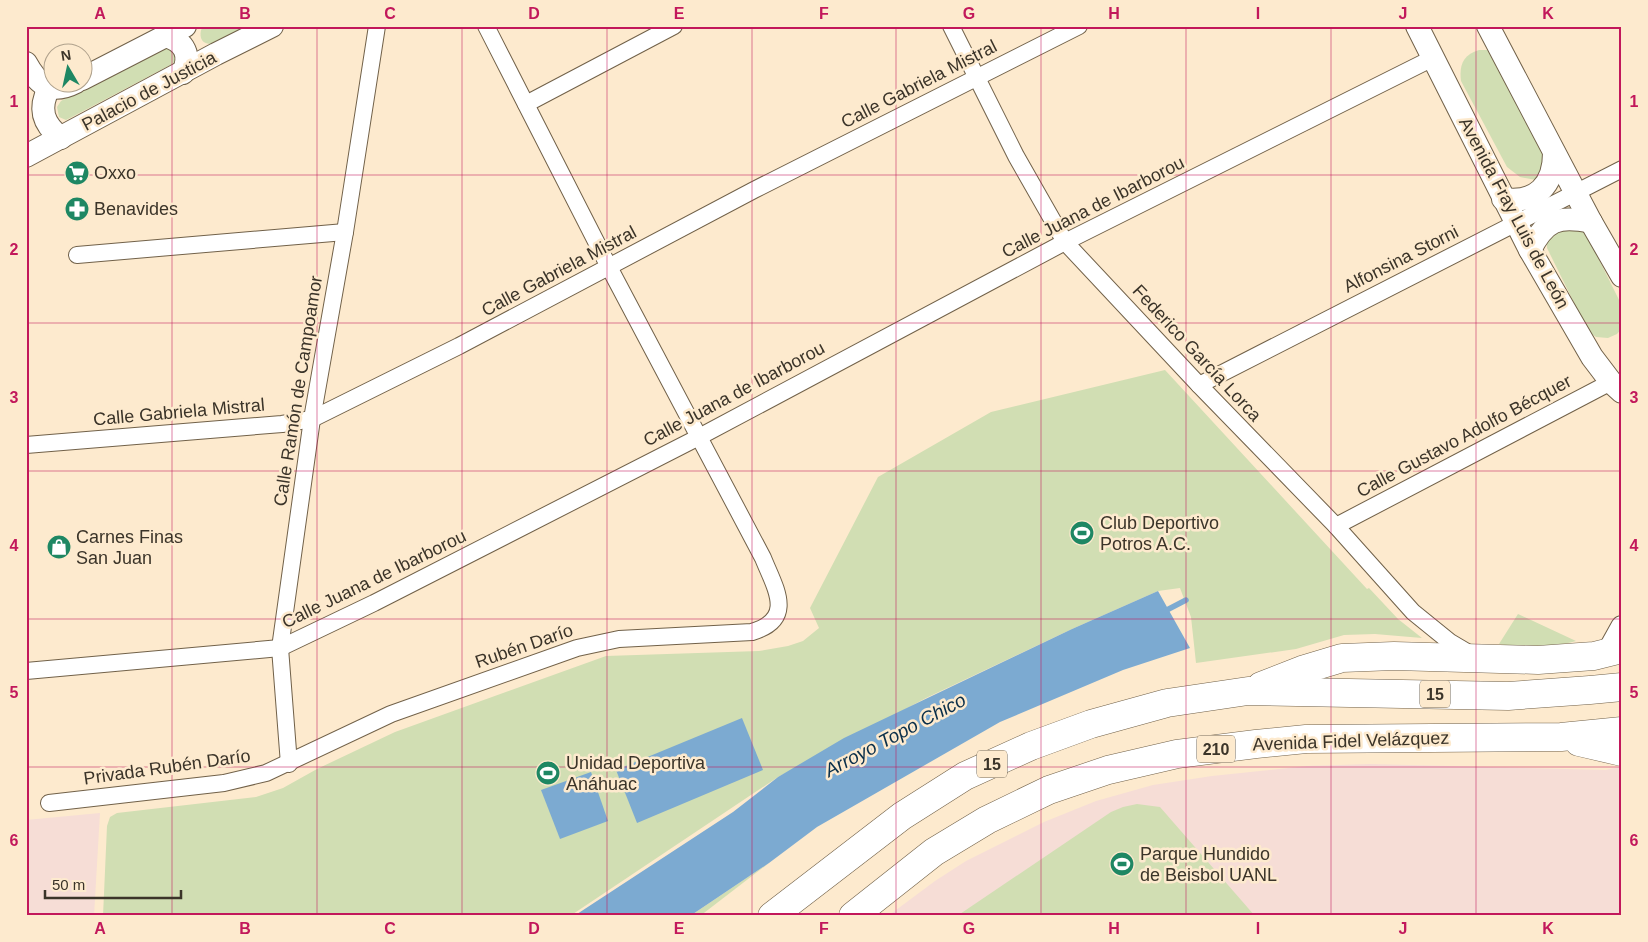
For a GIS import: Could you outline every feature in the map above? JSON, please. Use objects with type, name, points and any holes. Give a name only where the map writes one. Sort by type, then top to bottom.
[{"type":"highway","points":[[1248,691],[1302,670],[1342,658],[1369,656],[1538,660],[1571,658],[1614,651]]},
{"type":"highway","name":"15","points":[[772,916],[902,816],[965,776],[1031,746],[1092,724],[1167,703],[1248,691],[1508,696],[1622,687]]},
{"type":"highway","name":"Avenida Fidel Velázquez","points":[[853,916],[934,852],[987,820],[1049,790],[1108,770],[1177,754],[1306,739],[1621,737]]},
{"type":"street","points":[[193,26],[192,35],[200,50],[216,54]]},
{"type":"street","name":"Palacio de Justicia","points":[[26,156],[272,26]]},
{"type":"street","name":"Calle Ramón de Campoamor","points":[[289,764],[280,648],[312,419],[345,232],[377,26]]},
{"type":"street","points":[[486,26],[609,267],[699,437]]},
{"type":"street","points":[[526,104],[674,26]]},
{"type":"street","name":"Federico García Lorca","points":[[951,26],[1016,156],[1065,242],[1199,385],[1336,526],[1413,612],[1450,642],[1476,658]]},
{"type":"street","name":"Calle Gabriela Mistral","points":[[26,444],[272,425],[312,419],[460,346],[763,186],[1079,26]]},
{"type":"street","name":"Avenida Fray Luis de León","points":[[1417,26],[1530,250],[1592,356],[1616,387]]},
{"type":"street","points":[[1488,26],[1554,153],[1622,276]]},
{"type":"street","points":[[175,31],[174,38],[185,50],[187,57],[182,73]]},
{"type":"street","points":[[92,74],[175,31]]},
{"type":"street","name":"Calle Juana de Ibarborou","points":[[26,671],[280,648],[374,603],[699,437],[1065,242],[1433,58]]},
{"type":"street","points":[[26,63],[37,79],[42,83]]},
{"type":"street","points":[[47,92],[44,100],[44,115],[48,126],[61,138]]},
{"type":"street","points":[[1503,199],[1522,200],[1540,191],[1551,177],[1554,166],[1554,153]]},
{"type":"street","name":"Alfonsina Storni","points":[[1199,385],[1622,169]]},
{"type":"street","points":[[1530,250],[1537,235],[1552,223],[1562,219],[1591,222]]},
{"type":"street","points":[[77,255],[345,232]]},
{"type":"street","name":"Calle Gustavo Adolfo Bécquer","points":[[1336,526],[1616,387]]},
{"type":"street","name":"Rubén Darío","points":[[289,764],[391,714],[577,648],[619,639],[752,632],[761,630],[773,622],[779,610],[778,598],[763,558],[699,437]]},
{"type":"street","points":[[1614,651],[1622,627]]},
{"type":"street","name":"Privada Rubén Darío","points":[[49,802],[224,783],[266,773],[289,764]]},
{"type":"shaded area","points":[[1370,764],[1606,770],[1622,766],[1622,916],[888,916],[935,881],[966,861],[1044,822],[1096,801],[1153,785],[1212,776],[1307,766]]},
{"type":"shaded area","points":[[100,813],[94,916],[26,916],[26,820]]},
{"type":"green space","points":[[204,26],[247,26],[208,44],[201,38],[201,30]]},
{"type":"green space","points":[[165,46],[174,48],[176,62],[66,120],[59,117],[57,107],[61,101],[78,92],[92,92],[92,85]]},
{"type":"green space","points":[[1479,50],[1487,50],[1496,57],[1548,159],[1536,180],[1520,177],[1507,167],[1461,81],[1463,61],[1469,55]]},
{"type":"green space","points":[[1557,226],[1584,229],[1622,306],[1622,328],[1617,334],[1608,338],[1596,337],[1588,331],[1547,248],[1547,239]]},
{"type":"green space","points":[[1165,370],[1367,589],[1369,588],[1398,619],[1422,638],[1375,634],[1344,635],[1296,649],[1196,663],[1191,617],[1180,588],[1158,591],[1072,629],[926,698],[778,777],[570,916],[103,916],[107,826],[110,817],[117,813],[256,797],[283,788],[317,769],[395,732],[606,656],[759,651],[788,646],[803,641],[819,628],[810,608],[878,477],[991,412]]},
{"type":"green space","points":[[1518,614],[1576,641],[1532,646],[1499,644]]},
{"type":"green space","name":"Parque Hundido de Beisbol UANL","points":[[1137,804],[1160,807],[1255,916],[957,916],[1111,812]]},
{"type":"green space","points":[[769,863],[700,916],[690,916]]},
{"type":"water","points":[[1158,591],[1190,648],[1123,670],[1000,722],[817,827],[769,863],[690,916],[574,916],[733,812],[778,777],[844,738],[1072,629]]},
{"type":"water","points":[[742,718],[763,770],[637,823],[616,770]]},
{"type":"water","points":[[591,772],[608,821],[560,839],[541,790]]},
{"type":"waterway","name":"Arroyo Topo Chico","points":[[1163,612],[1186,600]]},
{"type":"place","name":"Oxxo","points":[[77,173]]},
{"type":"place","name":"Benavides","points":[[77,209]]},
{"type":"place","name":"Club Deportivo Potros A.C.","points":[[1082,533]]},
{"type":"place","name":"Carnes Finas San Juan","points":[[59,547]]},
{"type":"place","name":"Unidad Deportiva Anáhuac","points":[[548,773]]},
{"type":"place","name":"Parque Hundido de Beisbol UANL","points":[[1122,864]]}]
